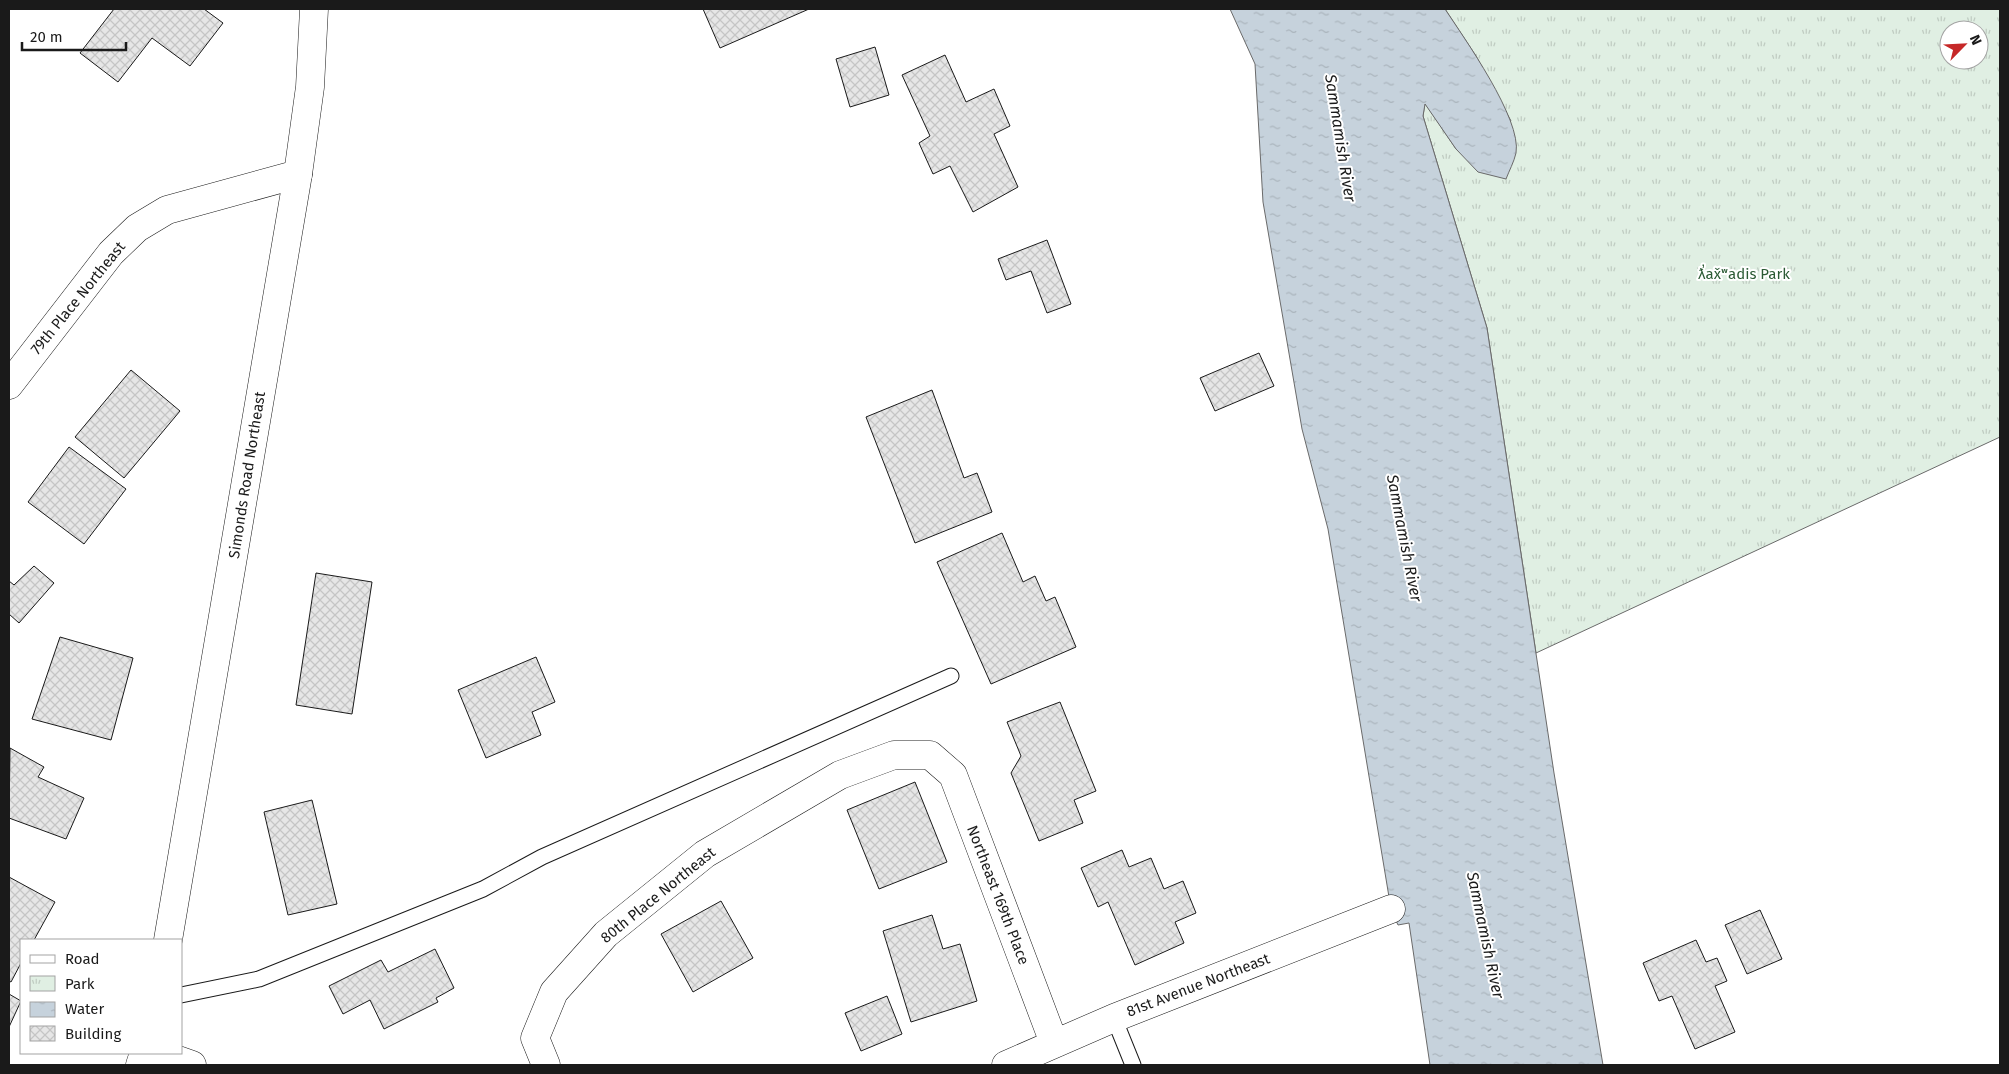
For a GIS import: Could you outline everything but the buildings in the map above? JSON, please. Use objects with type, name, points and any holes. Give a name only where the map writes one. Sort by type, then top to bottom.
[{"type":"street","name":"Simonds Road Northeast","points":[[168,939],[298,174],[310,87],[314,9]]},
{"type":"street","name":"79th Place Northeast","points":[[9,386],[111,253],[137,228],[167,210],[298,174]]},
{"type":"street","name":"Northeast 169th Place","points":[[930,755],[952,775],[1054,1043]]},
{"type":"street","name":"80th Place Northeast","points":[[546,1065],[535,1038],[554,992],[606,934],[705,854],[840,775],[894,756],[930,755]]},
{"type":"street","name":"81st Avenue Northeast","points":[[1006,1065],[1114,1018],[1392,909]]},
{"type":"street","points":[[161,1054],[192,1065]]},
{"type":"lane","points":[[182,995],[259,979],[483,889],[542,857],[951,676]]},
{"type":"lane","points":[[1114,1018],[1134,1065]]},
{"type":"green space","name":"ƛ̕ax̌ʷadis Park","points":[[1445,9],[2000,9],[2000,437],[1536,653],[1487,328],[1423,116],[1425,103],[1456,149],[1511,121],[1476,56]]},
{"type":"water","name":"Sammamish River","points":[[1230,9],[1445,9],[1490,79],[1510,120],[1515,138],[1516,153],[1506,179],[1478,172],[1456,149],[1425,104],[1423,116],[1487,328],[1554,773],[1603,1065],[1430,1065],[1409,923],[1398,925],[1391,909],[1328,529],[1302,429],[1263,202],[1255,64]]}]
